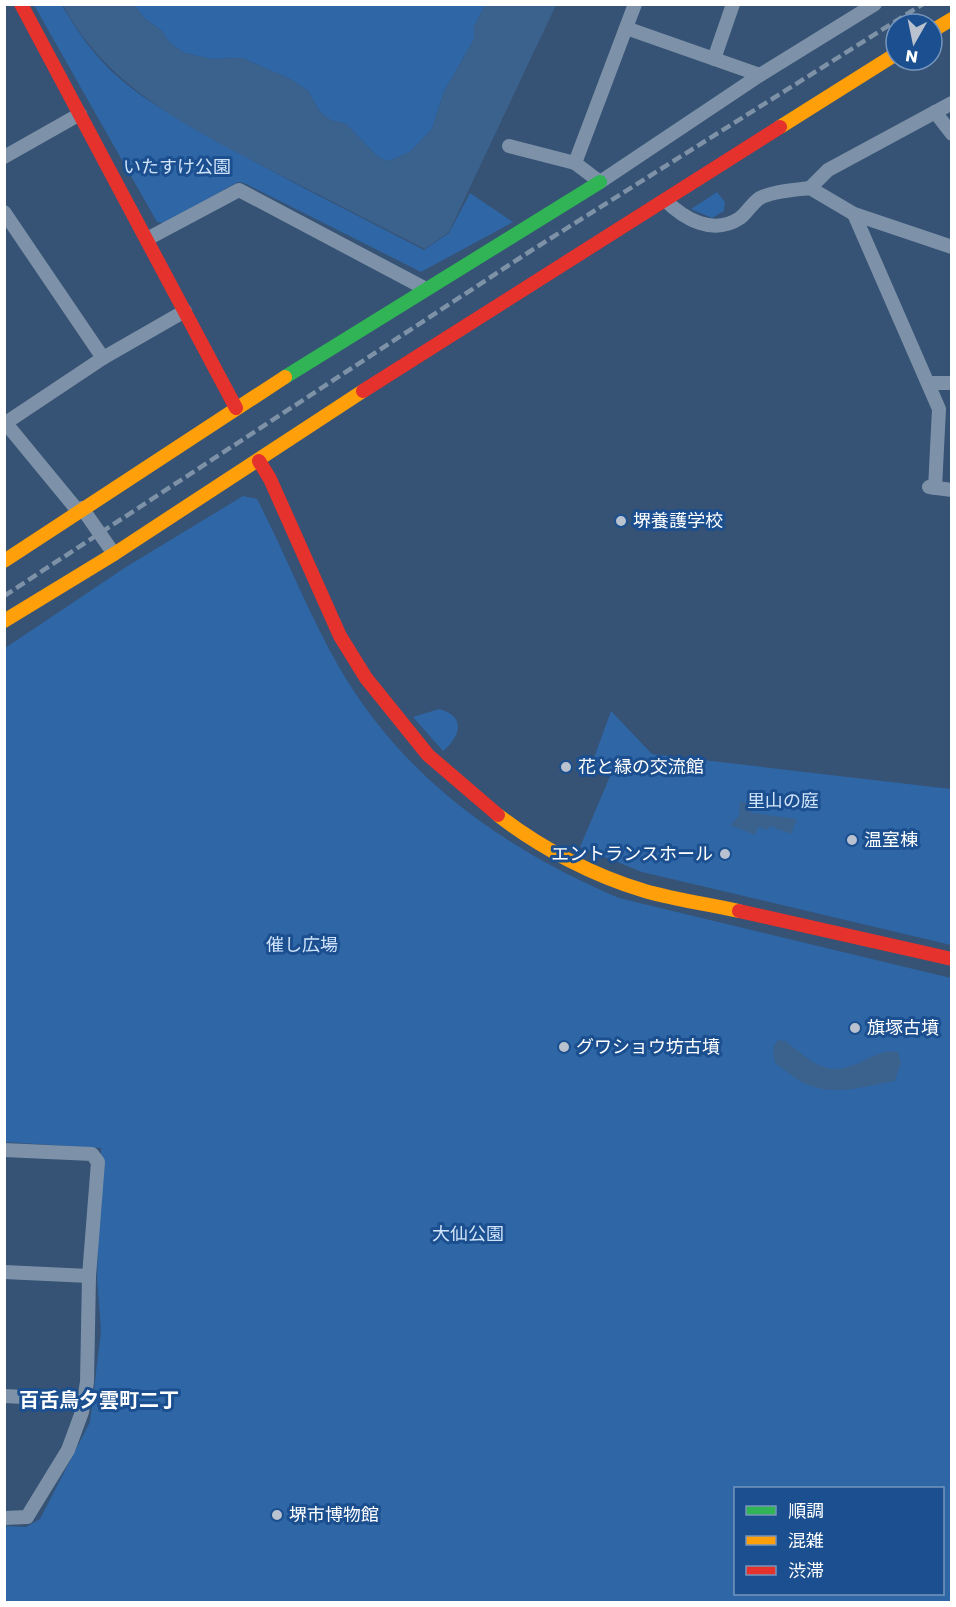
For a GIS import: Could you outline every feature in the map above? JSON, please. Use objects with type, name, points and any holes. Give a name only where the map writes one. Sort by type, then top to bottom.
[{"type":"street","points":[[21,4],[236,408]]},
{"type":"street","points":[[575,163],[634,4]]},
{"type":"street","points":[[714,59],[733,4]]},
{"type":"street","points":[[4,561],[236,408],[600,182],[760,75],[875,4]]},
{"type":"street","points":[[626,28],[760,75]]},
{"type":"street","points":[[4,621],[259,461],[479,316],[884,62]]},
{"type":"street","points":[[665,200],[692,222],[710,225],[727,224],[740,218],[759,198],[810,188],[828,170],[951,103]]},
{"type":"street","points":[[936,112],[951,134]]},
{"type":"street","points":[[4,157],[80,114]]},
{"type":"street","points":[[509,146],[575,163],[600,182]]},
{"type":"street","points":[[810,188],[854,214],[951,247]]},
{"type":"street","points":[[147,239],[239,190],[426,288]]},
{"type":"street","points":[[4,212],[103,358]]},
{"type":"street","points":[[854,214],[939,409],[932,488],[951,490]]},
{"type":"street","points":[[114,554],[5,422],[103,358],[184,310]]},
{"type":"street","points":[[929,383],[951,383]]},
{"type":"street","points":[[259,461],[270,479],[326,607],[354,661],[401,728],[456,784],[478,802],[526,836],[578,864],[634,888],[951,959]]},
{"type":"street","points":[[4,1150],[92,1154],[98,1162],[89,1276],[87,1382],[84,1400],[68,1450],[27,1517],[4,1518]]},
{"type":"street","points":[[4,1272],[89,1276]]},
{"type":"street","points":[[4,1396],[84,1400]]},
{"type":"green space","name":"いたすけ公園","points":[[34,5],[62,5],[102,61],[128,85],[160,108],[314,194],[424,250],[449,233],[470,193],[513,222],[421,272],[244,183],[238,182],[164,223],[157,222]]},
{"type":"green space","points":[[134,5],[485,5],[474,27],[474,39],[444,92],[432,129],[410,152],[389,161],[379,158],[346,124],[330,120],[320,112],[308,91],[290,79],[242,58],[212,59],[184,53],[169,42],[162,31],[144,18]]},
{"type":"green space","points":[[717,192],[725,202],[724,211],[712,218],[691,209]]},
{"type":"green space","name":"大仙公園","points":[[243,496],[257,499],[328,647],[365,707],[425,776],[497,833],[577,879],[619,898],[951,978],[951,1602],[5,1602],[5,1526],[26,1527],[40,1519],[90,1422],[101,1331],[97,1277],[101,1148],[5,1142],[5,648],[126,567]]},
{"type":"green space","points":[[439,709],[454,716],[458,727],[454,739],[443,751],[413,717]]},
{"type":"green space","name":"里山の庭","points":[[611,711],[652,754],[951,789],[951,945],[642,872],[580,847],[610,776],[591,766]]},
{"type":"shaded area","points":[[63,5],[134,5],[144,18],[162,31],[169,42],[184,53],[212,59],[242,58],[290,79],[308,91],[320,112],[330,120],[346,124],[379,158],[389,161],[410,152],[432,129],[444,92],[474,39],[474,27],[485,5],[556,5],[449,232],[425,249],[220,143],[159,107],[130,86],[105,62],[82,35]]},
{"type":"shaded area","points":[[740,801],[746,803],[752,813],[797,819],[791,834],[770,826],[768,830],[758,827],[755,835],[730,825],[739,816]]},
{"type":"shaded area","points":[[778,1040],[785,1041],[813,1062],[830,1068],[839,1069],[850,1066],[884,1052],[898,1052],[901,1062],[895,1081],[850,1089],[828,1090],[798,1080],[775,1063],[773,1048]]},
{"type":"railway","points":[[4,596],[529,252],[923,4]]},
{"type":"traffic: fast","points":[[285,377],[600,182]]},
{"type":"traffic: slow","points":[[944,24],[952,19]]},
{"type":"traffic: slow","points":[[780,127],[884,62]]},
{"type":"traffic: slow","points":[[4,561],[285,377]]},
{"type":"traffic: slow","points":[[4,621],[114,554],[363,391]]},
{"type":"traffic: slow","points":[[498,815],[532,839],[568,860],[626,885],[657,894],[739,911]]},
{"type":"traffic: jam","points":[[21,4],[236,408]]},
{"type":"traffic: jam","points":[[363,391],[780,127]]},
{"type":"traffic: jam","points":[[259,461],[270,479],[340,636],[366,678],[428,755],[498,815]]},
{"type":"traffic: jam","points":[[739,911],[952,959]]},
{"type":"place","name":"堺養護学校","points":[[621,521]]},
{"type":"place","name":"花と緑の交流館","points":[[566,767]]},
{"type":"place","name":"温室棟","points":[[852,840]]},
{"type":"place","name":"エントランスホール","points":[[725,854]]},
{"type":"place","name":"旗塚古墳","points":[[855,1028]]},
{"type":"place","name":"グワショウ坊古墳","points":[[564,1047]]},
{"type":"place","name":"堺市博物館","points":[[277,1515]]},
{"type":"district","name":"百舌鳥夕雲町二丁","points":[[99,1400]]},
{"type":"park label","name":"催し広場","points":[[302,945]]}]
